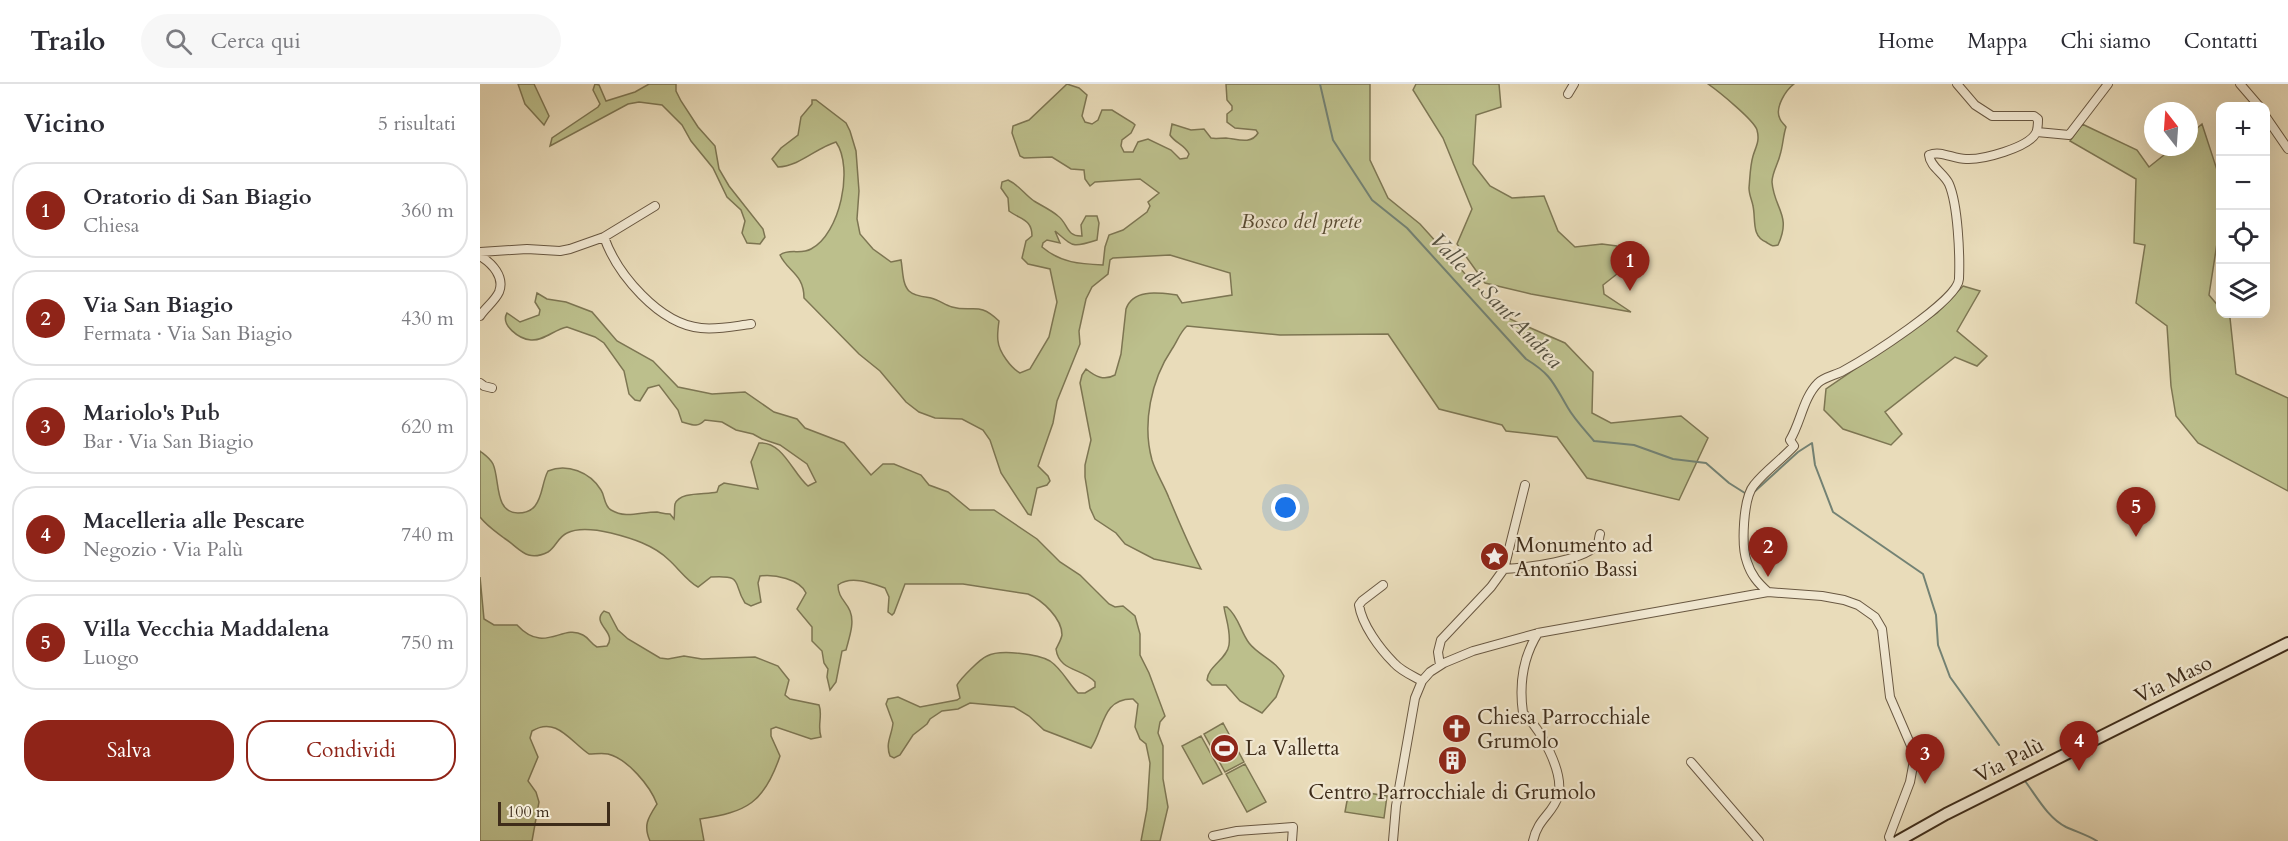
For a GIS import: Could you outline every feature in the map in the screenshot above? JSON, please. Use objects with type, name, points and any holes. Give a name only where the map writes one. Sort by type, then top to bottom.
[{"type":"main road","name":"Via Maso","points":[[2075,749],[2288,644]]},
{"type":"main road","name":"Via Palù","points":[[1898,841],[1946,814],[2075,749]]},
{"type":"street","points":[[1568,94],[1574,84]]},
{"type":"street","points":[[1768,592],[1754,578],[1746,560],[1744,544],[1746,503],[1754,485],[1794,446],[1790,440],[1812,391],[1819,381],[1842,372],[1932,313],[1952,295],[1959,283],[1959,249],[1953,195],[1945,176],[1928,158],[1929,155],[1933,153],[1959,159],[1980,158],[2019,146],[2037,132],[2038,119],[2034,116],[1992,116],[1976,105],[1957,84]]},
{"type":"street","points":[[2037,132],[2069,135],[2108,84]]},
{"type":"street","points":[[2240,84],[2256,102]]},
{"type":"street","points":[[2270,124],[2288,149]]},
{"type":"street","points":[[480,254],[526,249],[560,251],[604,237],[655,206]]},
{"type":"street","points":[[604,237],[610,252],[630,280],[654,307],[667,315],[682,323],[700,328],[751,324]]},
{"type":"street","points":[[480,254],[492,263],[500,279],[499,293],[480,316]]},
{"type":"street","points":[[480,383],[492,388]]},
{"type":"street","points":[[1440,665],[1438,652],[1441,640],[1491,587],[1504,569],[1525,485]]},
{"type":"street","points":[[1504,569],[1528,568],[1569,559],[1592,549],[1598,544],[1600,534]]},
{"type":"street","points":[[1383,585],[1362,601],[1359,605],[1360,613],[1377,642],[1395,664],[1422,681]]},
{"type":"street","points":[[1394,841],[1396,810],[1415,698],[1422,681],[1440,665],[1473,651],[1538,633],[1768,592],[1844,600],[1858,605],[1875,617],[1882,629],[1890,697],[1914,755],[1911,782],[1889,837],[1891,841]]},
{"type":"street","points":[[1533,841],[1538,824],[1555,802],[1559,788],[1555,767],[1540,732],[1523,713],[1520,690],[1529,647],[1538,633]]},
{"type":"street","points":[[1691,762],[1756,840]]},
{"type":"street","points":[[1212,836],[1237,831],[1293,827],[1292,841]]},
{"type":"green space","points":[[518,84],[534,84],[549,116],[544,125],[525,104]]},
{"type":"green space","points":[[595,84],[599,85],[606,101],[635,92],[649,84],[676,84],[676,91],[681,101],[698,127],[715,146],[719,169],[729,186],[763,229],[765,237],[760,244],[747,243],[742,233],[745,221],[741,210],[727,197],[713,168],[691,141],[682,125],[662,105],[639,102],[628,104],[550,146],[552,138],[598,107],[600,104],[593,90]]},
{"type":"green space","name":"Bosco del prete","points":[[1067,84],[1079,88],[1087,95],[1082,116],[1085,122],[1092,124],[1098,120],[1102,110],[1112,110],[1135,125],[1131,133],[1122,140],[1121,146],[1124,152],[1133,152],[1138,142],[1148,139],[1171,150],[1180,159],[1187,158],[1189,154],[1170,135],[1172,124],[1191,130],[1204,129],[1211,138],[1248,140],[1258,133],[1256,130],[1235,128],[1227,122],[1227,114],[1232,110],[1232,106],[1227,100],[1226,84],[1370,84],[1370,160],[1388,198],[1420,224],[1503,316],[1565,343],[1593,372],[1592,413],[1611,423],[1681,416],[1708,438],[1679,500],[1587,478],[1557,437],[1506,431],[1502,425],[1439,409],[1388,334],[1280,335],[1187,326],[1180,334],[1159,374],[1150,403],[1148,432],[1152,460],[1201,569],[1154,559],[1125,544],[1116,533],[1095,519],[1090,508],[1085,465],[1091,440],[1080,383],[1086,369],[1100,377],[1107,378],[1115,375],[1121,354],[1126,309],[1135,298],[1148,293],[1170,294],[1177,295],[1182,303],[1232,295],[1230,273],[1170,255],[1113,258],[1110,260],[1108,274],[1092,287],[1086,299],[1079,331],[1080,344],[1057,401],[1053,423],[1038,466],[1050,481],[1047,485],[1037,488],[1031,515],[1028,514],[1001,473],[990,440],[983,430],[962,419],[935,418],[919,412],[906,402],[880,371],[859,354],[804,298],[799,278],[783,261],[780,255],[811,249],[830,230],[841,200],[844,183],[844,168],[836,142],[794,164],[778,167],[772,159],[781,148],[798,135],[801,117],[812,104],[812,100],[816,100],[846,123],[856,151],[859,191],[857,219],[860,234],[873,249],[891,262],[901,260],[905,285],[911,293],[959,309],[981,309],[999,321],[998,339],[1003,355],[1009,364],[1020,373],[1030,369],[1049,337],[1057,302],[1050,269],[1028,264],[1022,258],[1026,241],[1032,236],[1032,230],[1025,220],[1009,211],[1008,198],[1001,188],[1002,182],[1008,180],[1015,184],[1034,201],[1058,216],[1070,232],[1077,236],[1082,236],[1081,225],[1086,216],[1097,216],[1099,223],[1097,240],[1078,245],[1070,243],[1055,231],[1060,243],[1047,240],[1042,247],[1064,259],[1095,265],[1103,265],[1109,235],[1123,230],[1147,212],[1150,206],[1148,202],[1159,193],[1140,179],[1095,182],[1090,186],[1085,179],[1084,170],[1071,169],[1052,157],[1024,158],[1020,156],[1012,133],[1013,126],[1029,120]]},
{"type":"green space","points":[[1416,84],[1499,84],[1501,107],[1476,115],[1473,164],[1490,186],[1512,198],[1544,196],[1558,231],[1575,247],[1602,244],[1617,246],[1631,263],[1603,285],[1604,294],[1631,312],[1531,294],[1485,283],[1457,244],[1472,209],[1443,138],[1413,90]]},
{"type":"green space","points":[[1708,84],[1794,84],[1784,95],[1779,110],[1780,120],[1786,127],[1772,182],[1783,219],[1782,235],[1778,245],[1774,246],[1761,239],[1755,227],[1749,188],[1751,164],[1758,140],[1757,130],[1743,113]]},
{"type":"green space","points":[[2082,124],[2137,150],[2149,167],[2163,156],[2198,156],[2198,127],[2202,124],[2216,167],[2216,250],[2209,295],[2216,303],[2216,318],[2230,318],[2236,374],[2288,398],[2288,491],[2198,443],[2176,416],[2171,386],[2167,326],[2136,303],[2145,245],[2134,243],[2136,179],[2070,141]]},
{"type":"green space","points":[[1963,286],[1980,291],[1957,331],[1987,356],[1977,366],[1955,357],[1885,412],[1902,434],[1891,445],[1843,429],[1824,410],[1826,389],[1937,313]]},
{"type":"green space","points":[[537,293],[547,299],[566,302],[592,312],[617,341],[653,361],[678,387],[712,394],[745,392],[774,412],[797,419],[805,428],[844,443],[871,475],[883,464],[894,464],[921,475],[929,485],[948,492],[970,510],[994,510],[1037,539],[1060,562],[1080,575],[1109,604],[1115,607],[1123,606],[1135,616],[1140,634],[1140,655],[1165,716],[1160,722],[1158,733],[1163,746],[1163,779],[1168,807],[1160,841],[1141,841],[1147,809],[1150,763],[1146,744],[1140,739],[1135,727],[1138,704],[1133,699],[1123,700],[1110,709],[1091,748],[1044,730],[1029,716],[1014,707],[970,703],[958,709],[942,711],[913,735],[900,755],[894,758],[890,756],[888,743],[893,723],[886,704],[888,699],[898,697],[920,707],[957,700],[960,698],[957,685],[959,682],[987,656],[1019,653],[1044,658],[1058,668],[1078,693],[1085,693],[1095,687],[1095,682],[1090,678],[1062,662],[1056,649],[1062,635],[1059,622],[1045,605],[1028,594],[963,584],[905,584],[892,615],[888,612],[889,597],[885,588],[855,580],[843,582],[838,585],[838,589],[850,611],[852,625],[846,650],[842,651],[836,682],[830,690],[828,669],[824,663],[822,651],[812,641],[812,627],[797,609],[806,593],[803,588],[792,581],[779,577],[760,576],[758,583],[761,602],[751,606],[745,603],[733,579],[711,577],[698,587],[663,555],[649,546],[626,537],[600,531],[572,531],[559,539],[548,552],[534,556],[524,553],[488,526],[480,517],[480,451],[493,464],[501,501],[510,512],[518,513],[535,506],[540,498],[548,471],[563,468],[578,471],[591,478],[601,490],[607,506],[617,513],[628,515],[657,512],[670,514],[674,519],[675,504],[682,497],[717,492],[719,486],[724,483],[758,489],[751,462],[759,443],[775,447],[808,486],[816,482],[807,464],[780,445],[736,430],[722,422],[705,420],[695,425],[682,422],[678,410],[659,385],[648,388],[640,401],[635,400],[629,394],[624,371],[604,343],[595,337],[567,327],[536,340],[526,339],[516,334],[508,327],[507,313],[520,322],[539,315],[540,310],[535,302]]},
{"type":"green space","points":[[480,577],[484,619],[494,625],[517,625],[536,638],[575,632],[585,636],[597,647],[607,646],[609,636],[600,620],[604,611],[609,613],[618,630],[628,639],[660,658],[755,657],[778,666],[789,680],[785,695],[790,699],[819,705],[821,737],[811,739],[776,727],[771,729],[771,736],[780,756],[774,772],[760,795],[742,808],[730,813],[700,819],[704,841],[650,841],[647,830],[648,822],[657,804],[637,774],[616,757],[606,754],[589,754],[556,728],[541,727],[532,731],[530,738],[538,757],[528,781],[536,792],[539,802],[532,841],[480,841]]},
{"type":"green space","points":[[1224,607],[1227,607],[1234,615],[1249,643],[1277,666],[1284,676],[1276,697],[1262,713],[1240,701],[1226,685],[1212,685],[1207,680],[1208,675],[1228,650],[1229,630]]},
{"type":"green space","name":"La Valletta","points":[[1223,723],[1244,762],[1225,772],[1204,734]]},
{"type":"green space","points":[[1201,736],[1222,774],[1203,784],[1182,746]]},
{"type":"green space","points":[[1245,764],[1266,802],[1247,812],[1226,774]]},
{"type":"green space","points":[[1349,790],[1387,796],[1384,818],[1345,812]]},
{"type":"waterway","name":"Valle di Sant'Andrea","points":[[1320,84],[1333,140],[1372,200],[1407,228],[1526,359],[1547,375],[1574,417],[1594,441],[1634,445],[1673,459],[1706,463],[1729,483],[1748,495]]},
{"type":"waterway","name":"Valle di Sant'Andrea","points":[[1753,493],[1798,452],[1812,443],[1815,465],[1833,512],[1923,574],[1936,615],[1938,645],[1950,677],[1999,745]]},
{"type":"waterway","name":"Valle di Sant'Andrea","points":[[2007,756],[2014,766]]},
{"type":"waterway","name":"Valle di Sant'Andrea","points":[[2025,781],[2043,807],[2054,818],[2066,827],[2097,841]]},
{"type":"place","name":"Oratorio di San Biagio","points":[[1630,291]]},
{"type":"place","name":"Villa Vecchia Maddalena","points":[[2136,537]]},
{"type":"place","name":"Monumento ad Antonio Bassi","points":[[1494,557]]},
{"type":"place","name":"Via San Biagio","points":[[1768,577]]},
{"type":"place","name":"Chiesa Parrocchiale Grumolo","points":[[1456,729]]},
{"type":"place","name":"La Valletta","points":[[1224,748]]},
{"type":"place","name":"Centro Parrocchiale di Grumolo","points":[[1452,761]]},
{"type":"place","name":"Macelleria alle Pescare","points":[[2079,771]]},
{"type":"place","name":"Mariolo's Pub","points":[[1925,784]]}]
